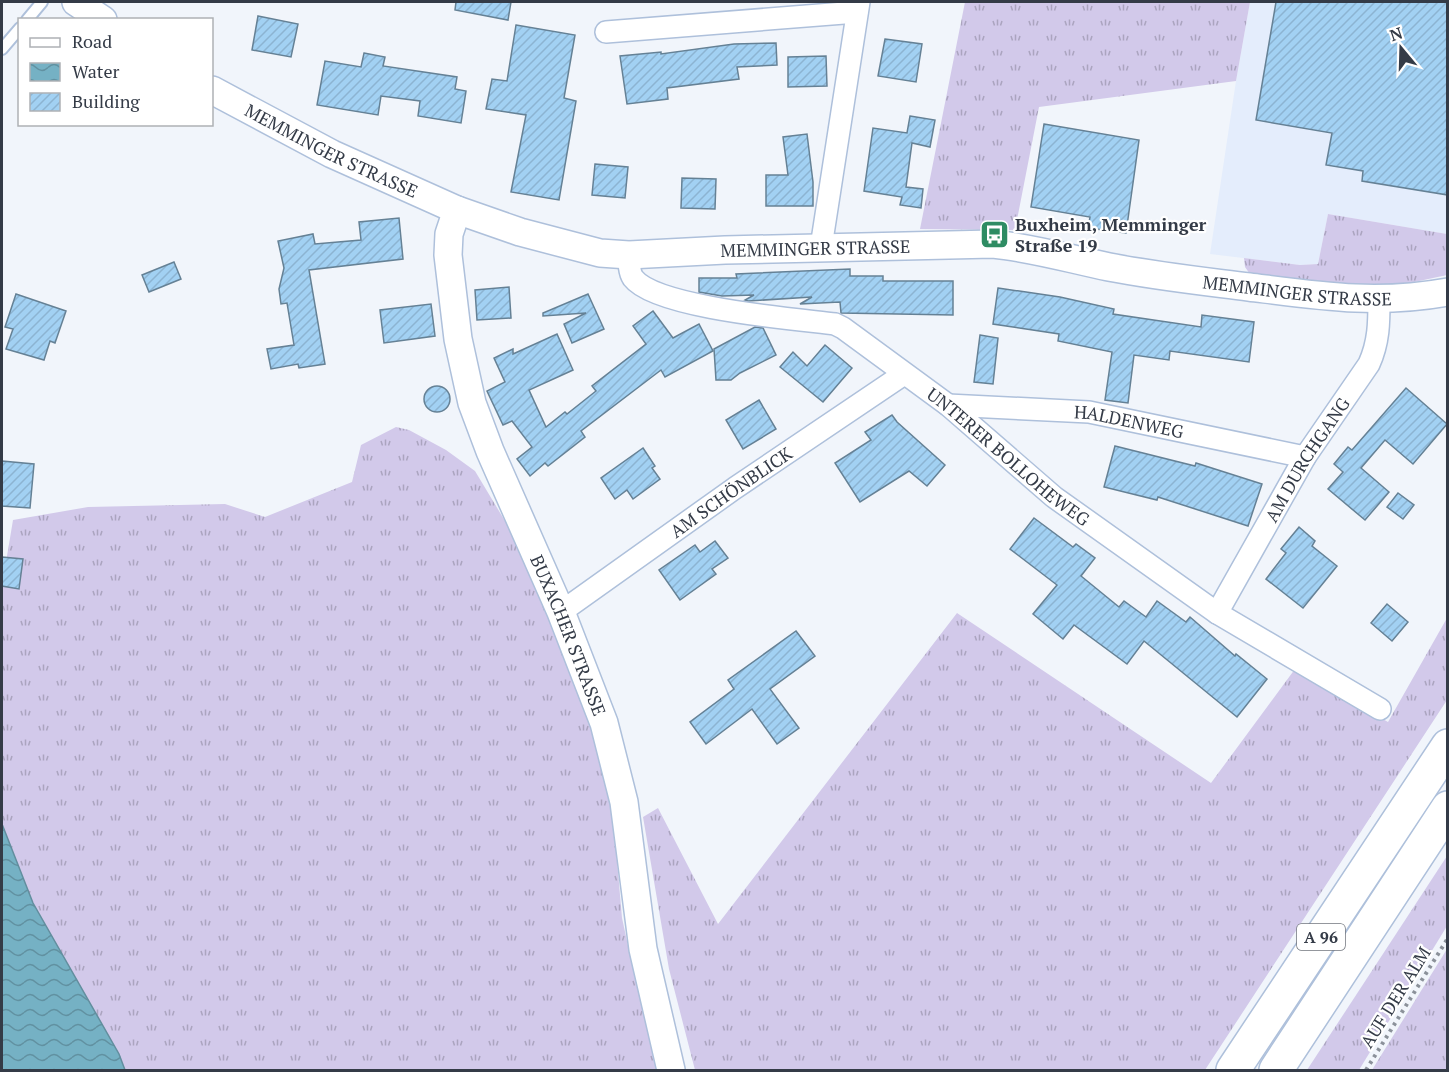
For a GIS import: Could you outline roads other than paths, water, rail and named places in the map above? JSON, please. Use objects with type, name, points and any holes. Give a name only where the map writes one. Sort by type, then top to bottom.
[{"type":"highway","name":"A 96","points":[[1233,1071],[1448,746]]},
{"type":"highway","name":"A 96","points":[[1276,1071],[1448,808]]},
{"type":"street","points":[[76,2],[100,18]]},
{"type":"street","points":[[606,32],[858,7],[821,247]]},
{"type":"street","name":"MEMMINGER STRASSE","points":[[213,91],[332,154],[457,210],[566,246],[600,253],[629,255],[821,247],[993,244],[1150,274],[1332,297],[1379,300],[1448,292]]},
{"type":"street","name":"BUXACHER STRASSE","points":[[457,210],[449,234],[448,255],[458,339],[472,403],[490,451],[561,612],[600,713],[614,759],[624,802],[643,949],[671,1071]]},
{"type":"street","name":"UNTERER BOLLOHEWEG","points":[[629,255],[633,278],[648,288],[671,297],[728,311],[835,324],[861,339],[904,374],[948,405],[1054,497],[1217,612],[1380,708]]},
{"type":"street","name":"AM DURCHGANG","points":[[1217,612],[1305,457],[1369,364],[1378,335],[1379,300]]},
{"type":"street","name":"AM SCHÖNBLICK","points":[[561,612],[735,488],[904,374]]},
{"type":"street","name":"HALDENWEG","points":[[948,405],[1089,412],[1305,457]]},
{"type":"lane","points":[[29,18],[42,2]]},
{"type":"lane","points":[[2,49],[18,30]]},
{"type":"water","points":[[2,824],[33,903],[119,1054],[125,1070],[2,1070]]},
{"type":"place","name":"Buxheim, Memminger Straße 19","points":[[994,234]]}]
